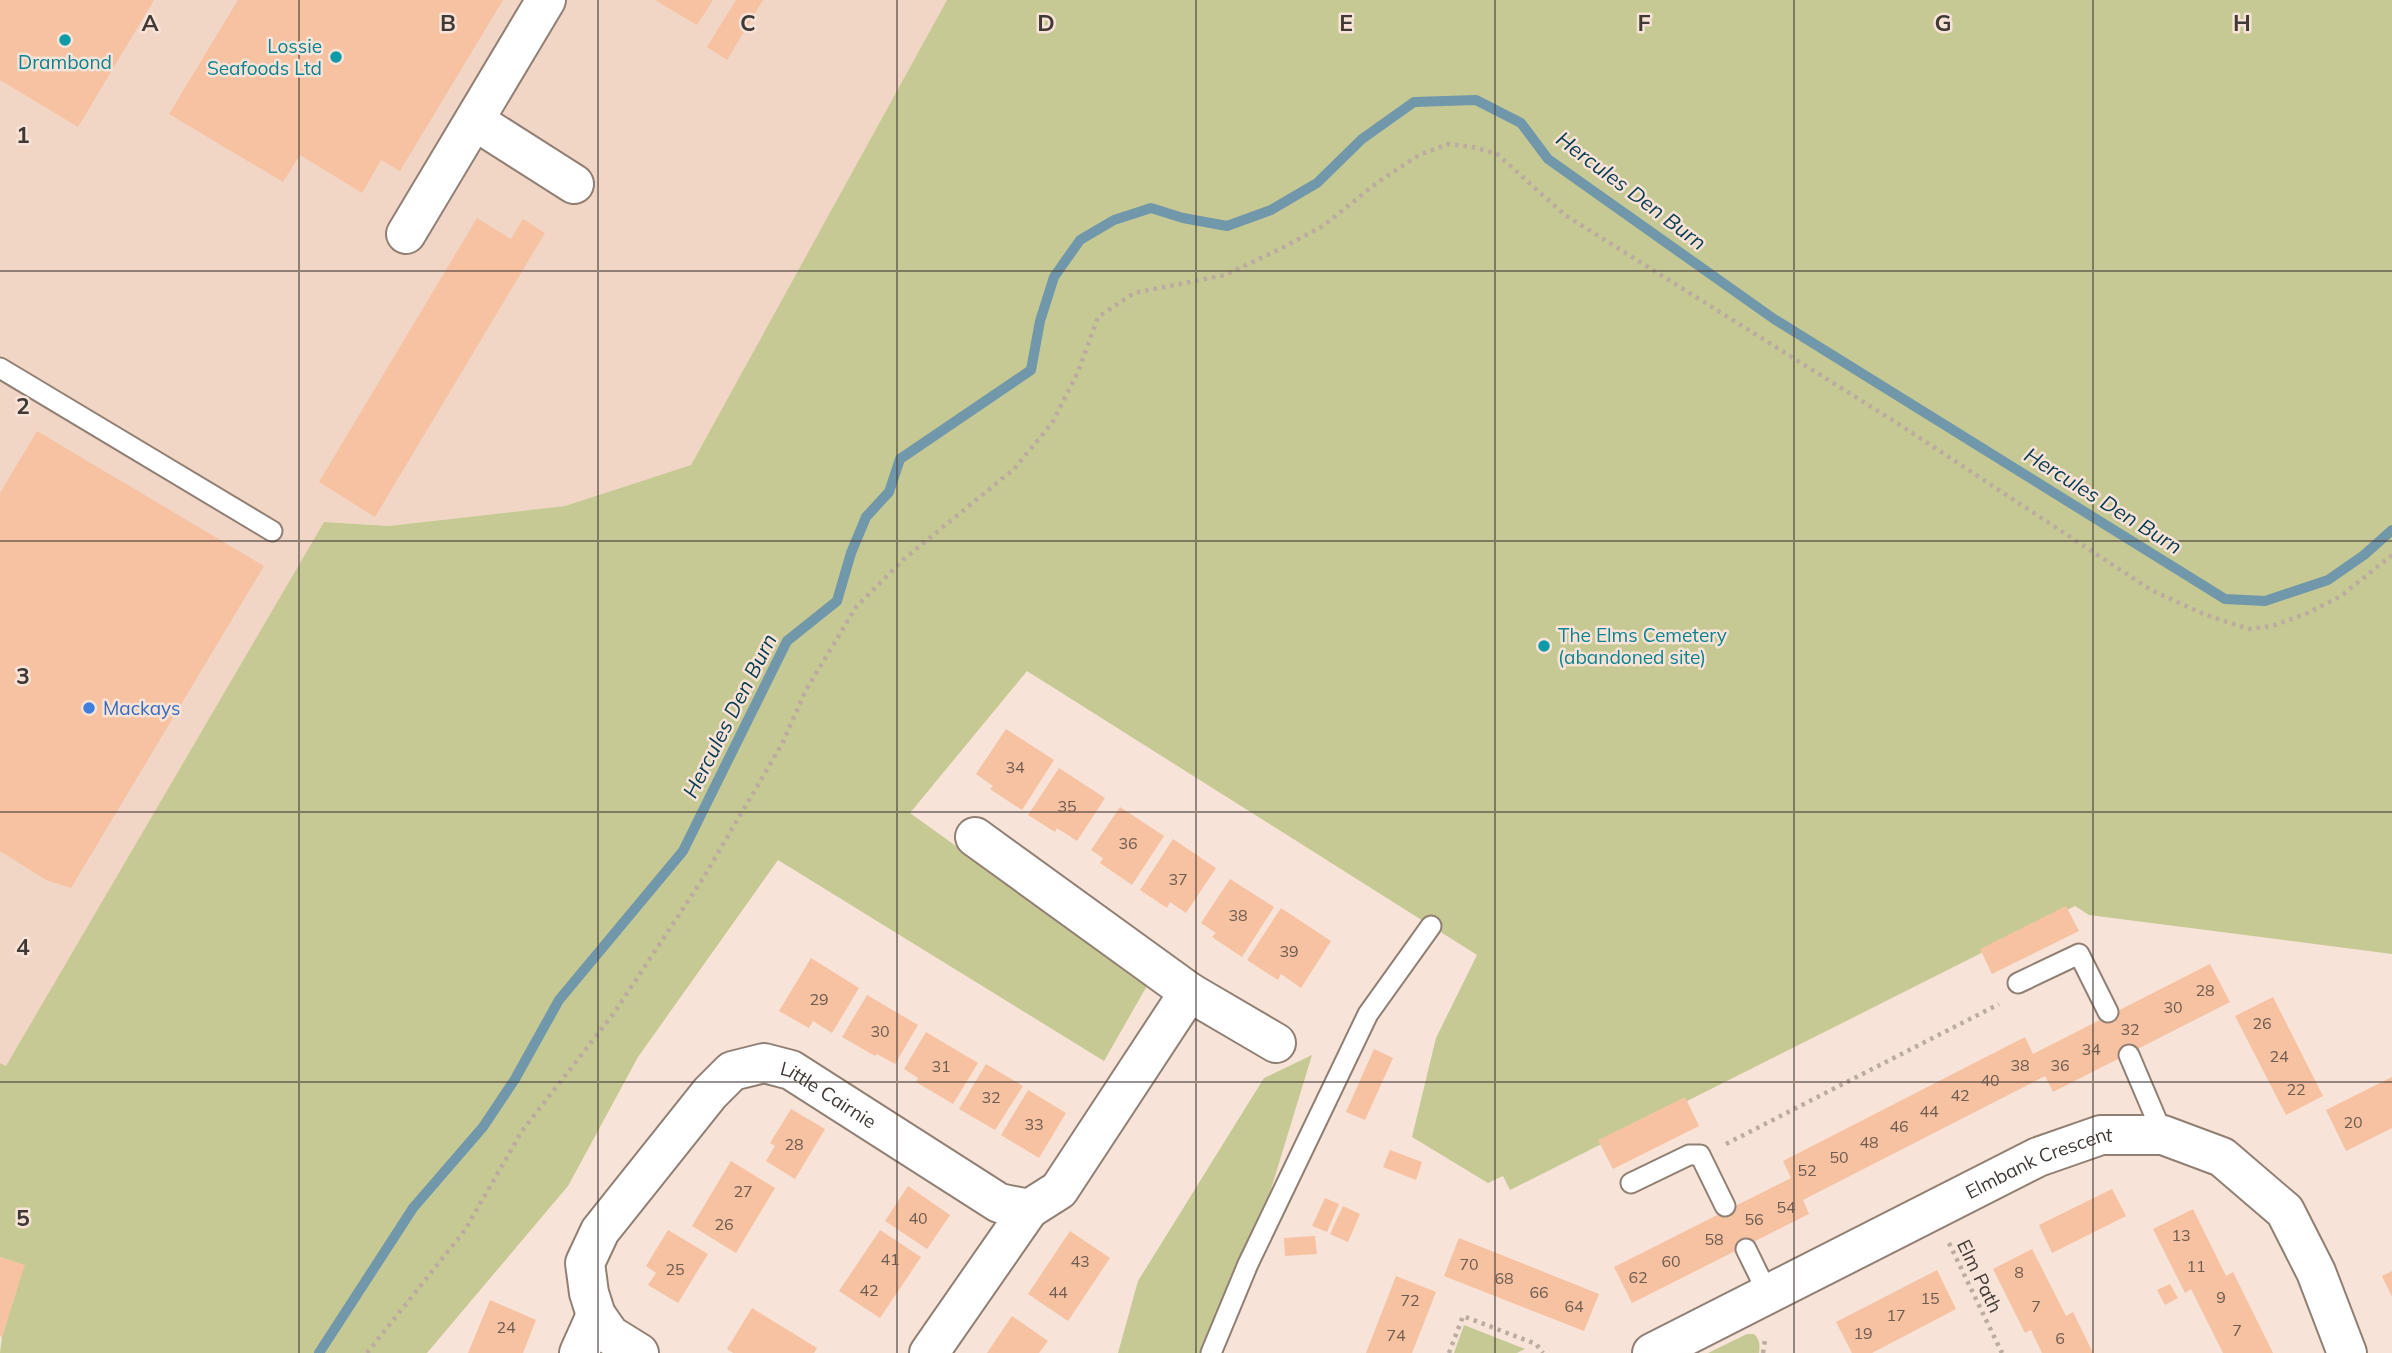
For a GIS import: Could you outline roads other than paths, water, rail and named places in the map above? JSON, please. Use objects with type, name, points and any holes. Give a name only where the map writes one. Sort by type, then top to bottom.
[{"type":"street","points":[[406,234],[546,0]]},
{"type":"street","points":[[475,121],[573,184]]},
{"type":"street","points":[[975,837],[1189,992],[1276,1043]]},
{"type":"street","points":[[929,1353],[1030,1209],[1059,1190],[1189,992]]},
{"type":"street","name":"Little Cairnie","points":[[639,1353],[610,1335],[596,1315],[589,1293],[585,1262],[600,1231],[710,1093],[732,1071],[764,1063],[791,1070],[999,1203],[1030,1209]]},
{"type":"street","name":"Elmbank Crescent","points":[[1653,1353],[2038,1157],[2101,1135],[2163,1135],[2222,1157],[2285,1211],[2316,1272],[2347,1353]]},
{"type":"street","points":[[579,1353],[596,1315]]},
{"type":"lane","points":[[0,368],[272,531]]},
{"type":"lane","points":[[1211,1353],[1248,1265],[1367,1014],[1431,926]]},
{"type":"lane","points":[[2018,984],[2079,954],[2108,1012]]},
{"type":"lane","points":[[2129,1055],[2163,1135]]},
{"type":"lane","points":[[1632,1183],[1689,1155],[1700,1155],[1725,1206]]},
{"type":"lane","points":[[1746,1250],[1768,1294]]},
{"type":"waterway","name":"Hercules Den Burn","points":[[319,1353],[413,1208],[483,1127],[515,1079],[559,1000],[683,851],[787,641],[837,601],[851,553],[866,517],[889,492],[900,459],[1031,370],[1040,321],[1054,277],[1080,240],[1114,220],[1151,208],[1183,218],[1227,226],[1271,210],[1317,183],[1362,139],[1414,102],[1476,100],[1521,123],[1548,159],[1774,319],[2225,599],[2265,601],[2328,580],[2364,555],[2392,530]]},
{"type":"place","name":"Drambond","points":[[65,40]]},
{"type":"place","name":"Lossie Seafoods Ltd","points":[[336,57]]},
{"type":"place","name":"The Elms Cemetery (abandoned site)","points":[[1544,646]]},
{"type":"place","name":"Mackays","points":[[89,708]]}]
